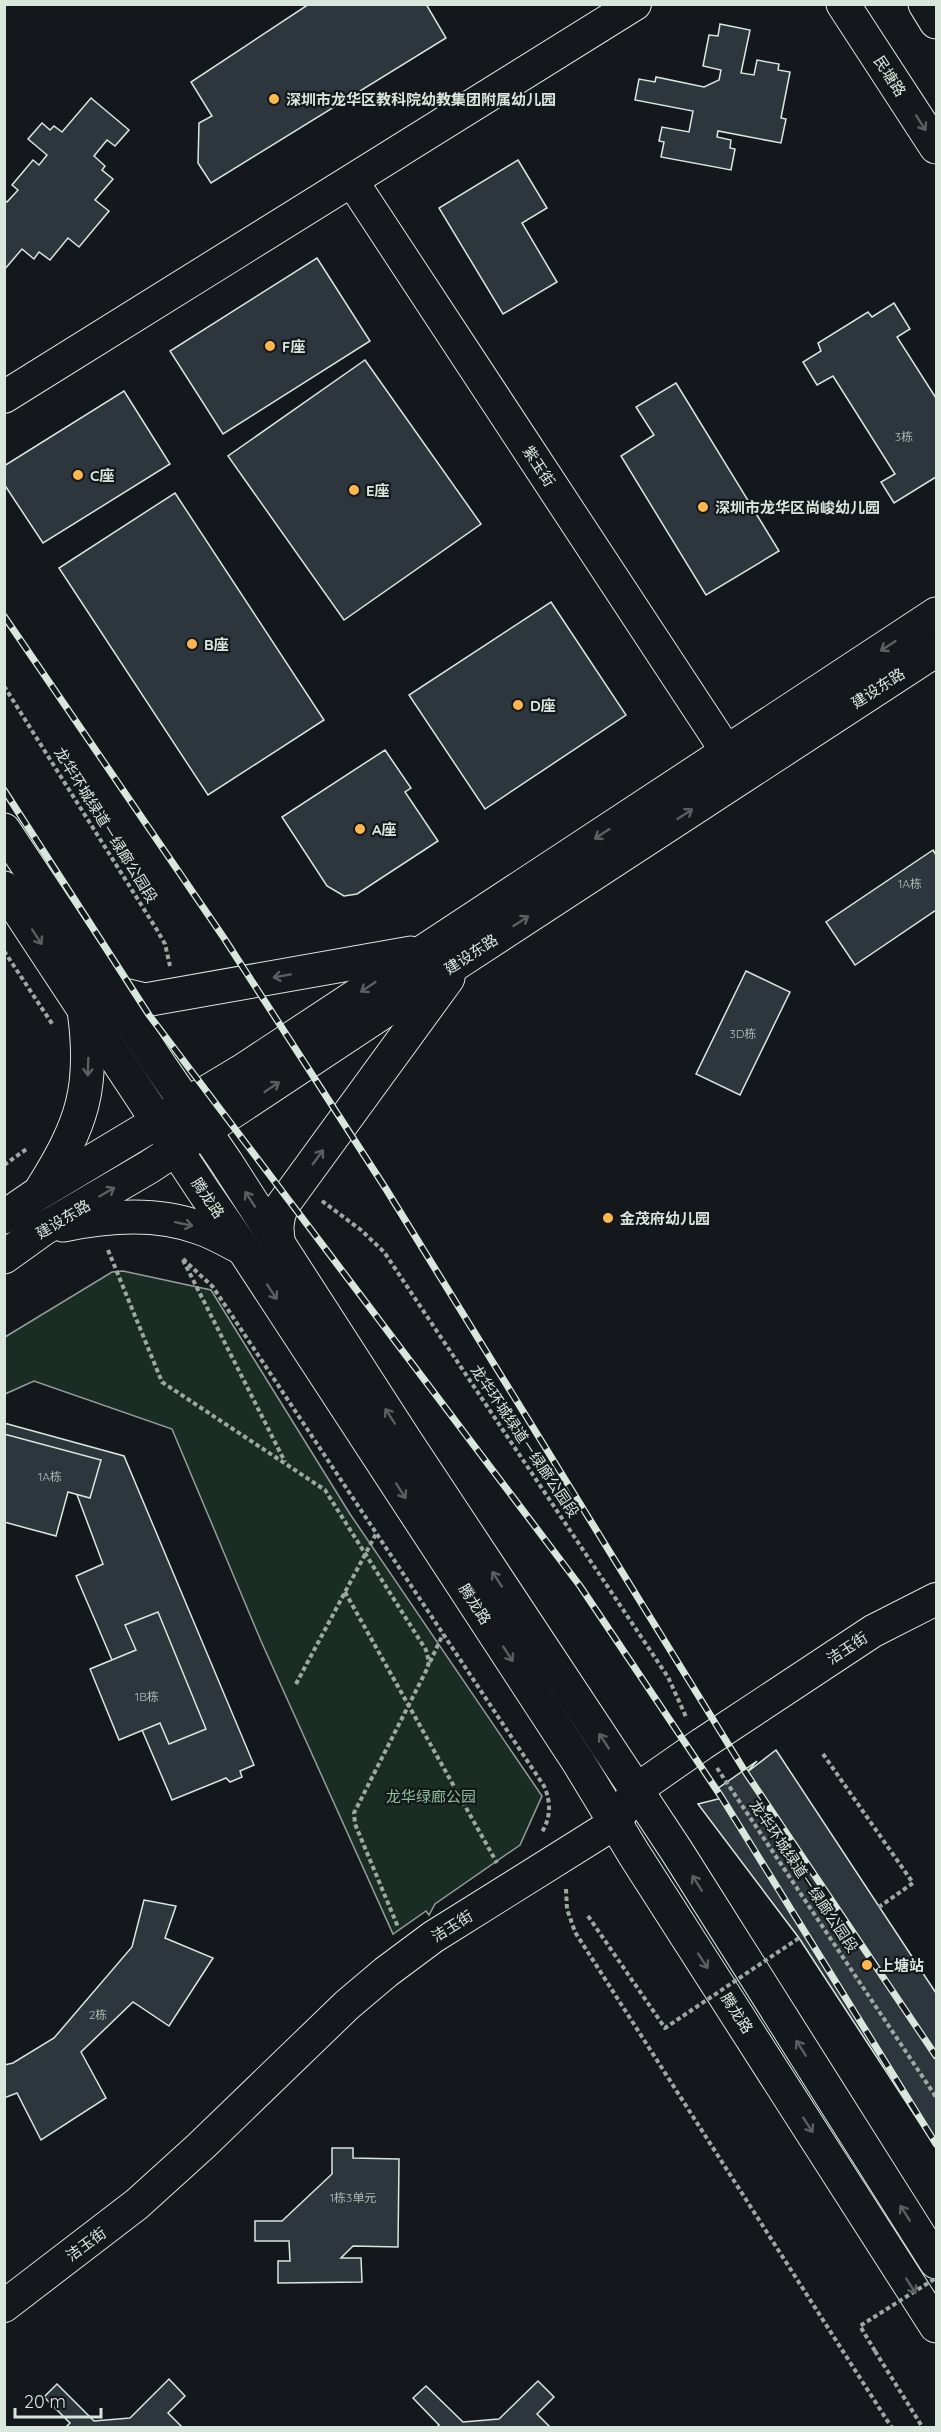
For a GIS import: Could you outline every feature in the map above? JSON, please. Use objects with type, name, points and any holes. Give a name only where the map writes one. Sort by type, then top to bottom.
[{"type":"main road","name":"民塘路","points":[[843,4],[936,147]]},
{"type":"main road","points":[[925,4],[936,22]]},
{"type":"main road","name":"建设东路","points":[[4,1257],[43,1229],[132,1178],[176,1149],[196,1118],[242,1071],[936,614]]},
{"type":"main road","name":"建设东路","points":[[4,1217],[39,1193],[159,1122],[196,1118],[460,961],[936,650]]},
{"type":"main road","name":"腾龙路","points":[[4,830],[96,998],[159,1122],[579,1763],[936,2326]]},
{"type":"main road","name":"腾龙路","points":[[4,888],[196,1118],[636,1790],[936,2262]]},
{"type":"main road","points":[[39,1193],[61,1158],[79,1118],[87,1085],[87,1033],[96,998],[120,994],[145,1000],[422,951]]},
{"type":"main road","points":[[279,1245],[276,1231],[277,1218],[282,1206],[460,961]]},
{"type":"main road","points":[[43,1229],[108,1218],[153,1219],[199,1227],[244,1250]]},
{"type":"street","points":[[4,397],[635,4]]},
{"type":"street","name":"紫玉街","points":[[352,181],[727,752]]},
{"type":"street","name":"洁玉街","points":[[4,2306],[137,2204],[201,2146],[347,2005],[386,1972],[433,1937],[615,1823],[636,1790],[702,1744],[873,1632],[936,1599]]},
{"type":"path","name":"龙华环城绿道－绿廊公园段","points":[[4,686],[157,930],[169,956],[171,976]]},
{"type":"path","points":[[4,951],[57,1034]]},
{"type":"path","name":"龙华环城绿道－绿廊公园段","points":[[316,1196],[373,1240],[384,1252],[668,1677],[689,1722]]},
{"type":"path","points":[[108,1249],[162,1382],[325,1490],[426,1650],[429,1662]]},
{"type":"path","points":[[286,1463],[183,1259],[213,1287],[544,1786],[549,1799],[549,1814],[540,1835]]},
{"type":"path","points":[[296,1684],[377,1534]]},
{"type":"path","points":[[345,1592],[500,1868]]},
{"type":"path","points":[[400,1934],[353,1818],[443,1634]]},
{"type":"path","points":[[823,1754],[913,1883],[879,1907]]},
{"type":"path","name":"龙华环城绿道－绿廊公园段","points":[[716,1766],[936,2097]]},
{"type":"path","points":[[565,1884],[567,1909],[575,1932],[892,2427]]},
{"type":"path","points":[[588,1916],[665,2028],[799,1938]]},
{"type":"path","points":[[923,2427],[860,2326],[936,2278]]},
{"type":"green space","name":"龙华绿廊公园","points":[[123,1271],[211,1290],[350,1514],[542,1796],[520,1845],[435,1904],[429,1915],[426,1911],[393,1934],[261,1641],[172,1429],[34,1381],[5,1394],[5,1337],[112,1272]]},
{"type":"building","name":"深圳市龙华区教科院幼教集团附属幼儿园","points":[[309,4],[426,4],[446,38],[211,183],[198,163],[199,123],[212,116],[191,82]]},
{"type":"building","points":[[720,24],[750,30],[741,73],[754,75],[757,60],[779,64],[778,70],[790,72],[781,118],[786,119],[781,143],[718,131],[717,137],[731,140],[730,148],[735,149],[731,170],[661,157],[664,142],[659,141],[662,127],[689,132],[693,111],[635,100],[639,79],[655,82],[656,77],[704,87],[719,80],[721,70],[703,66],[709,35],[718,36]]},
{"type":"building","points":[[91,98],[129,130],[115,146],[107,140],[94,156],[105,166],[102,170],[113,179],[95,200],[109,211],[79,247],[68,238],[50,260],[39,252],[34,259],[22,249],[4,270],[4,200],[7,202],[18,190],[12,185],[33,160],[39,165],[47,155],[28,139],[42,123],[50,130],[54,126],[62,132]]},
{"type":"building","points":[[518,160],[547,208],[522,223],[557,282],[503,314],[439,208]]},
{"type":"building","name":"F座","points":[[317,258],[370,341],[223,434],[170,351]]},
{"type":"building","points":[[894,303],[910,329],[897,337],[936,398],[936,477],[894,503],[881,482],[895,474],[833,376],[817,385],[803,362],[821,351],[818,343],[868,312],[872,317]]},
{"type":"building","name":"E座","points":[[365,360],[481,524],[344,620],[228,456]]},
{"type":"building","points":[[676,383],[779,551],[706,595],[621,456],[654,435],[636,407]]},
{"type":"building","name":"C座","points":[[124,391],[170,464],[43,543],[4,484],[4,466]]},
{"type":"building","name":"B座","points":[[175,493],[324,720],[208,795],[59,568]]},
{"type":"building","name":"D座","points":[[551,602],[626,715],[485,809],[409,695]]},
{"type":"building","name":"A座","points":[[385,750],[411,788],[405,792],[438,841],[357,894],[344,896],[327,886],[282,817]]},
{"type":"building","points":[[933,850],[936,855],[936,910],[855,965],[826,922]]},
{"type":"building","points":[[746,971],[790,992],[740,1095],[696,1074]]},
{"type":"building","points":[[4,1423],[124,1456],[254,1765],[240,1771],[242,1777],[230,1782],[226,1778],[172,1800],[76,1576],[103,1564],[73,1484],[4,1461]]},
{"type":"building","points":[[4,1434],[101,1460],[90,1498],[68,1492],[56,1536],[4,1522]]},
{"type":"building","points":[[158,1612],[206,1729],[169,1744],[160,1723],[119,1740],[90,1669],[136,1650],[125,1625]]},
{"type":"building","name":"上塘站","points":[[776,1750],[936,1993],[936,2148],[799,1938],[698,1804],[722,1798],[717,1789],[757,1761],[746,1773]]},
{"type":"building","points":[[144,1900],[176,1906],[165,1938],[213,1958],[169,2026],[133,2002],[81,2052],[106,2098],[41,2140],[17,2093],[4,2098],[4,2065],[13,2063],[54,2038],[132,1947]]},
{"type":"building","points":[[332,2148],[353,2148],[353,2158],[399,2159],[398,2247],[353,2246],[341,2258],[361,2258],[362,2282],[278,2283],[278,2261],[290,2261],[289,2241],[255,2241],[255,2221],[282,2221],[332,2174]]},
{"type":"building","points":[[169,2379],[185,2396],[168,2413],[183,2428],[65,2428],[70,2423],[44,2397],[57,2384],[94,2421],[130,2418]]},
{"type":"building","points":[[538,2381],[554,2397],[537,2414],[551,2428],[436,2428],[439,2425],[413,2398],[426,2386],[463,2422],[499,2419]]},
{"type":"railway","points":[[4,616],[224,938],[386,1189],[746,1773],[936,2056]]},
{"type":"railway","points":[[4,790],[149,1015],[580,1586],[722,1798],[936,2144]]},
{"type":"place","name":"深圳市龙华区教科院幼教集团附属幼儿园","points":[[274,99]]},
{"type":"place","name":"F座","points":[[270,346]]},
{"type":"place","name":"C座","points":[[78,475]]},
{"type":"place","name":"E座","points":[[354,490]]},
{"type":"place","name":"深圳市龙华区尚峻幼儿园","points":[[703,507]]},
{"type":"place","name":"B座","points":[[192,644]]},
{"type":"place","name":"D座","points":[[518,705]]},
{"type":"place","name":"A座","points":[[360,829]]},
{"type":"place","name":"金茂府幼儿园","points":[[608,1218]]},
{"type":"place","name":"上塘站","points":[[867,1965]]}]
